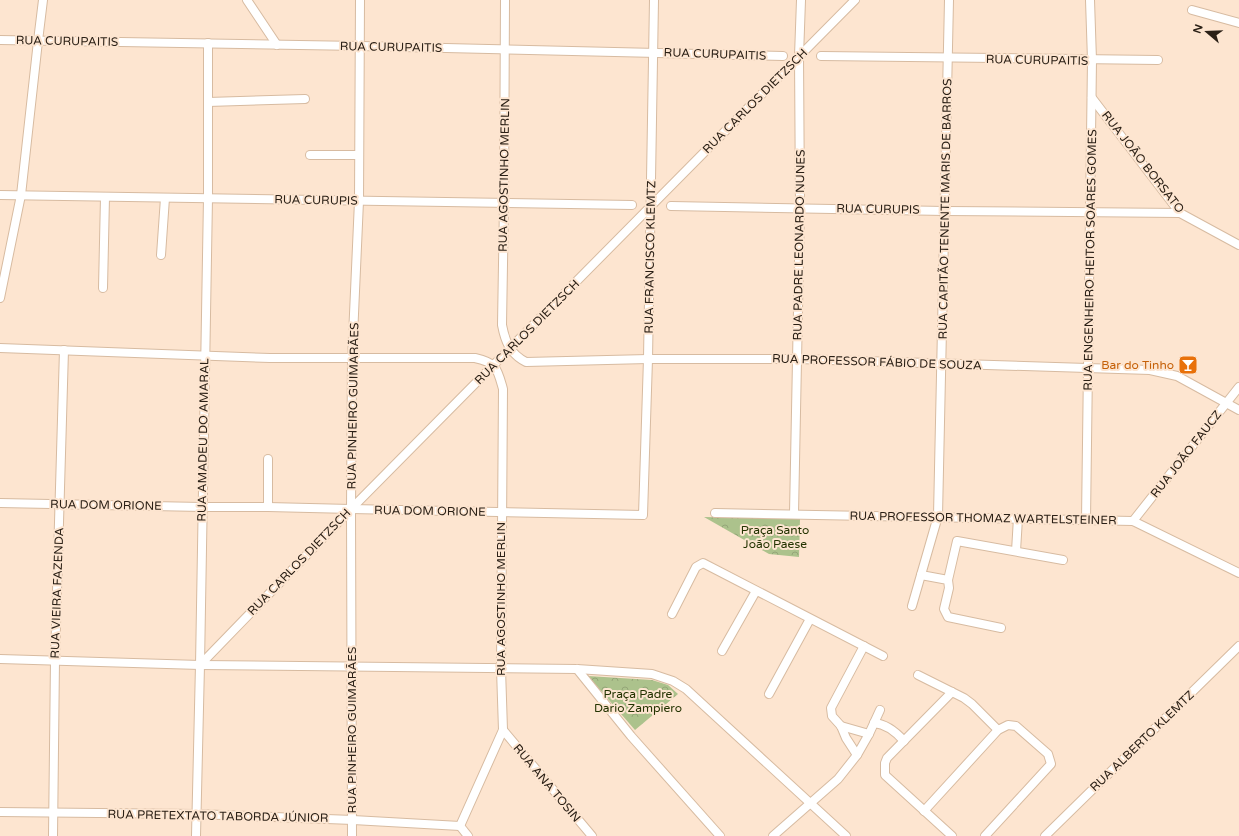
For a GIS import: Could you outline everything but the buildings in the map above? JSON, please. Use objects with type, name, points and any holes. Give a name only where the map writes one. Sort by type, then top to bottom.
[{"type":"street","points":[[0,298],[21,195],[43,0]]},
{"type":"street","points":[[247,0],[277,45]]},
{"type":"street","name":"RUA PINHEIRO GUIMARÃES","points":[[352,836],[352,359],[359,201],[360,0]]},
{"type":"street","name":"RUA AGOSTINHO MERLIN","points":[[505,0],[502,325],[504,337],[510,349]]},
{"type":"street","name":"RUA FRANCISCO KLEMTZ","points":[[643,515],[648,359],[654,0]]},
{"type":"street","name":"RUA PADRE LEONARDO NUNES","points":[[794,514],[798,359],[801,0]]},
{"type":"street","name":"RUA CARLOS DIETZSCH","points":[[200,665],[351,509],[855,0]]},
{"type":"street","name":"RUA CAPITÃO TENENTE MARIS DE BARROS","points":[[912,606],[938,516],[949,0]]},
{"type":"street","name":"RUA ENGENHEIRO HEITOR SOARES GOMES","points":[[1086,520],[1092,98],[1090,0]]},
{"type":"street","points":[[1192,10],[1239,23]]},
{"type":"street","name":"RUA CURUPAITIS","points":[[0,40],[360,46],[783,56]]},
{"type":"street","name":"RUA AMADEU DO AMARAL","points":[[196,836],[208,198],[208,43]]},
{"type":"street","name":"RUA CURUPAITIS","points":[[820,56],[948,59],[1158,60]]},
{"type":"street","name":"RUA JOÃO BORSATO","points":[[1092,98],[1180,213],[1239,245]]},
{"type":"street","points":[[208,102],[305,99]]},
{"type":"street","points":[[310,155],[359,155]]},
{"type":"street","name":"RUA CURUPIS","points":[[0,195],[632,205]]},
{"type":"street","points":[[103,288],[105,197]]},
{"type":"street","points":[[161,255],[165,198]]},
{"type":"street","name":"RUA CURUPIS","points":[[671,206],[945,211],[1180,213]]},
{"type":"street","points":[[0,348],[270,358],[475,358],[485,360],[494,365]]},
{"type":"street","name":"RUA PROFESSOR FÁBIO DE SOUZA","points":[[510,349],[519,358],[526,362],[648,359],[798,359],[1150,370],[1177,376],[1239,410]]},
{"type":"street","name":"RUA VIEIRA FAZENDA","points":[[52,836],[55,660],[64,350]]},
{"type":"street","name":"RUA AGOSTINHO MERLIN","points":[[460,826],[503,730],[501,669],[503,390],[494,365]]},
{"type":"street","name":"RUA JOÃO FAUCZ","points":[[1133,521],[1239,387]]},
{"type":"street","points":[[268,459],[268,506]]},
{"type":"street","name":"RUA DOM ORIONE","points":[[0,503],[202,507],[268,506],[643,515]]},
{"type":"street","name":"RUA PROFESSOR THOMAZ WARTELSTEINER","points":[[715,513],[938,516],[1133,521],[1239,573]]},
{"type":"street","points":[[1016,551],[1018,518]]},
{"type":"street","points":[[1001,628],[948,617],[944,609],[949,588],[948,580],[957,541],[1063,560]]},
{"type":"street","points":[[672,614],[696,567],[703,563],[883,656]]},
{"type":"street","points":[[921,575],[948,580]]},
{"type":"street","points":[[722,651],[756,590]]},
{"type":"street","points":[[769,694],[810,619]]},
{"type":"street","points":[[857,755],[846,738],[841,726],[832,716],[831,708],[864,646]]},
{"type":"street","name":"RUA ALBERTO KLEMTZ","points":[[1045,836],[1239,646]]},
{"type":"street","points":[[0,659],[200,665],[577,669],[652,674],[673,681],[686,689],[846,836]]},
{"type":"street","points":[[577,669],[631,736],[720,836]]},
{"type":"street","points":[[918,675],[972,704],[998,730]]},
{"type":"street","points":[[952,692],[887,758],[885,763],[885,775],[952,836]]},
{"type":"street","points":[[773,836],[838,779],[857,755],[880,710]]},
{"type":"street","points":[[874,723],[884,724],[896,732],[904,741]]},
{"type":"street","points":[[924,811],[998,730],[1008,725],[1016,726],[1048,754],[1051,764],[985,836]]},
{"type":"street","points":[[841,726],[869,734]]},
{"type":"street","name":"RUA ANA TOSIN","points":[[503,730],[592,836]]},
{"type":"street","name":"RUA PRETEXTATO TABORDA JÚNIOR","points":[[0,812],[53,814],[196,814],[460,826]]},
{"type":"street","points":[[460,826],[468,836]]},
{"type":"green space","name":"Praça Santo João Paese","points":[[704,517],[800,519],[799,557],[769,554]]},
{"type":"green space","name":"Praça Padre Dario Zampiero","points":[[588,676],[652,680],[668,685],[678,694],[635,730]]},
{"type":"place","name":"Bar do Tinho","points":[[1188,365]]}]
